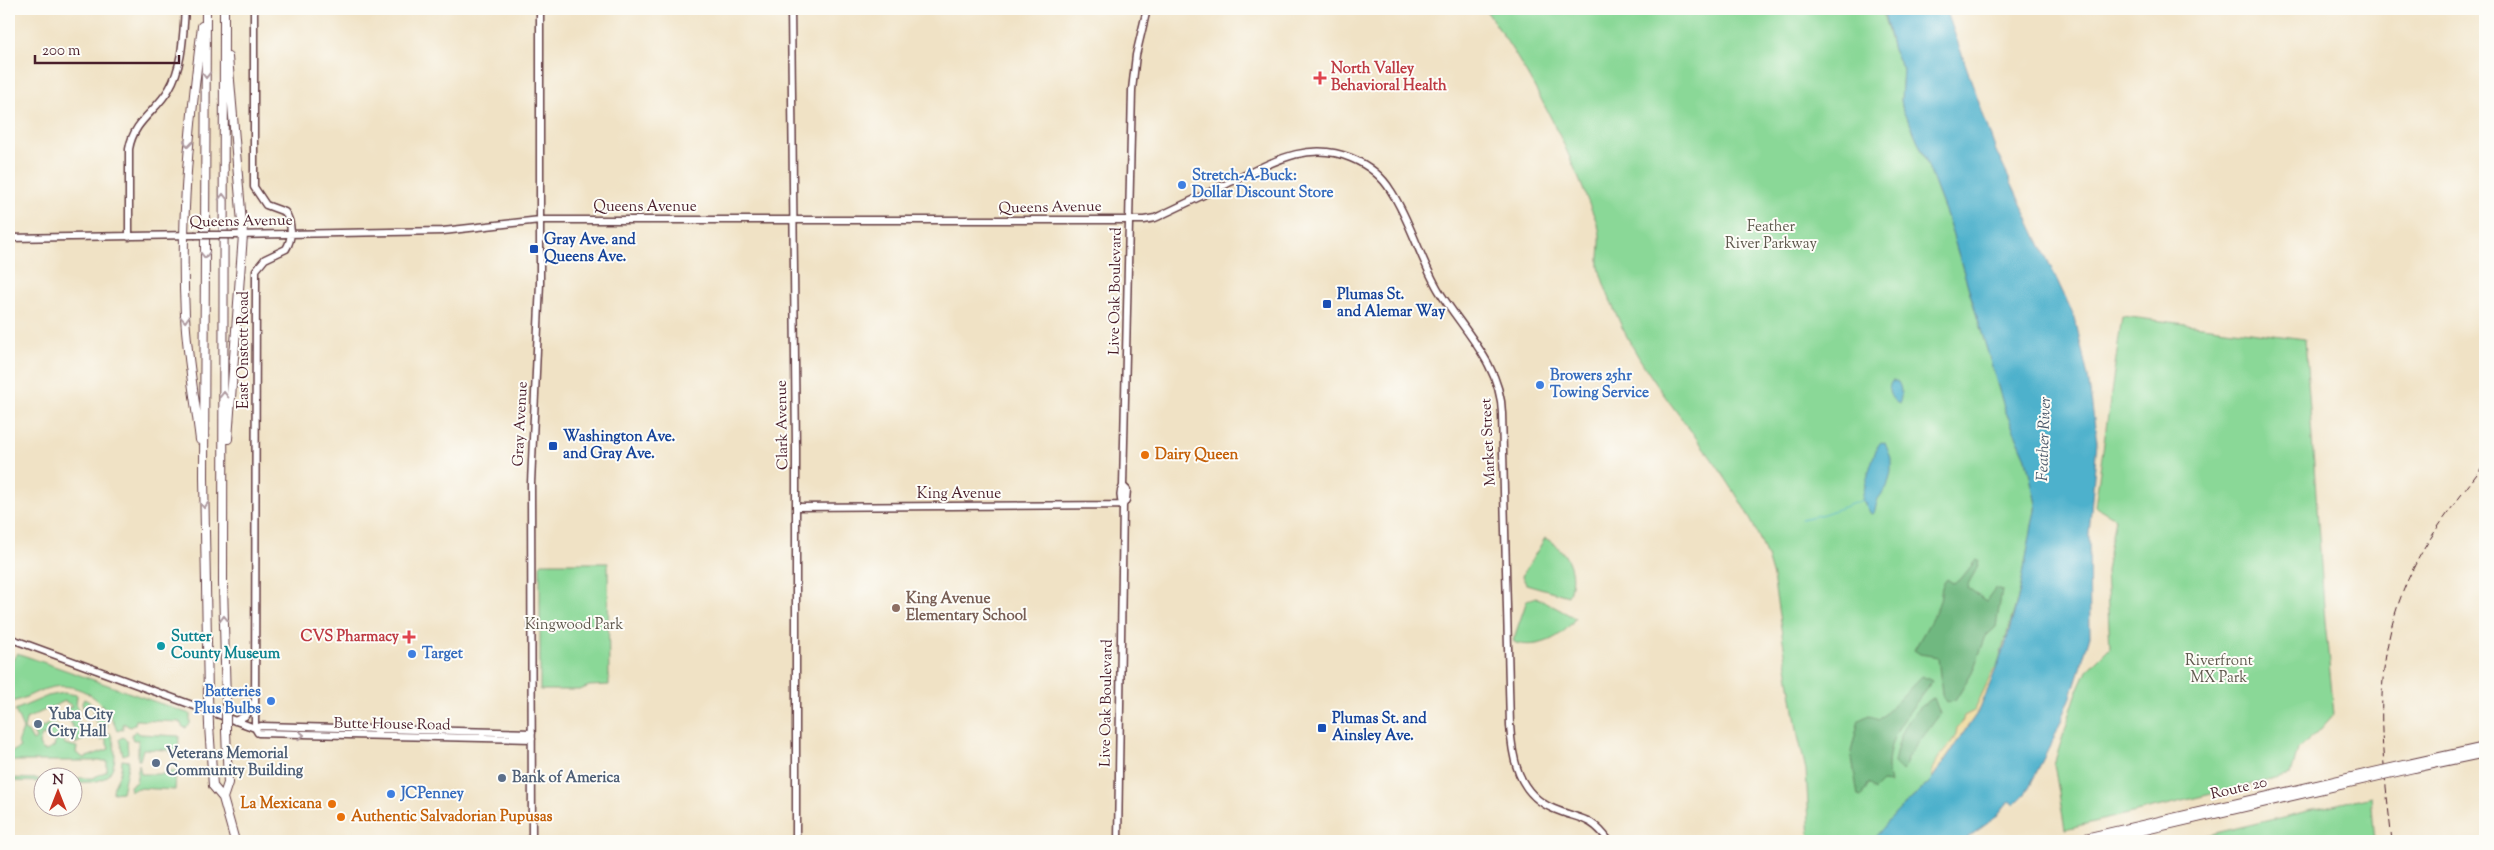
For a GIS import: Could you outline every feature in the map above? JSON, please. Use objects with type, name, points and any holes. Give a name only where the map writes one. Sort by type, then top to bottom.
[{"type":"highway","points":[[204,477],[184,316],[183,236],[187,160],[205,9]]},
{"type":"highway","points":[[205,9],[204,477],[209,725],[213,786],[223,798],[235,841]]},
{"type":"highway","points":[[223,798],[228,788],[224,489],[225,9]]},
{"type":"highway","points":[[224,489],[243,235],[225,9]]},
{"type":"highway","points":[[2414,766],[2485,747]]},
{"type":"highway","points":[[2414,766],[2485,753]]},
{"type":"highway","name":"Route 20","points":[[2072,841],[2414,766]]},
{"type":"highway","name":"Route 20","points":[[2098,841],[2414,766]]},
{"type":"main road","points":[[129,237],[129,148],[132,134],[170,88],[179,60],[186,9]]},
{"type":"main road","points":[[254,9],[254,187],[257,195],[266,204],[285,212],[290,222],[290,234]]},
{"type":"main road","name":"Gray Avenue","points":[[532,841],[531,483],[540,302],[540,9]]},
{"type":"main road","name":"Clark Avenue","points":[[792,9],[796,507],[796,841]]},
{"type":"main road","name":"Live Oak Boulevard","points":[[1118,841],[1123,506],[1127,490],[1123,486],[1133,75],[1148,9]]},
{"type":"main road","name":"Market Street","points":[[1270,163],[1297,153],[1326,151],[1356,160],[1375,172],[1397,201],[1438,290],[1493,373],[1502,409],[1512,752],[1520,778],[1530,792],[1553,809],[1576,815],[1591,823],[1609,841]]},
{"type":"main road","name":"Queens Avenue","points":[[9,238],[443,232],[540,220],[1129,220],[1155,218],[1270,163]]},
{"type":"main road","name":"East Onstott Road","points":[[254,728],[256,270],[265,259],[286,249],[290,234]]},
{"type":"main road","name":"King Avenue","points":[[796,507],[1123,506]]},
{"type":"main road","name":"Butte House Road","points":[[9,638],[254,728],[258,732],[279,734],[532,736]]},
{"type":"main road","points":[[235,721],[250,712],[255,698]]},
{"type":"green space","name":"Feather River Parkway","points":[[1485,9],[1882,9],[1893,50],[1903,69],[1901,100],[1903,111],[1923,153],[1947,216],[2005,410],[2026,458],[2036,504],[2020,591],[1992,683],[1968,728],[1929,783],[1898,811],[1872,841],[1810,840],[1806,770],[1798,736],[1773,577],[1761,542],[1745,509],[1726,478],[1660,390],[1622,327],[1600,273],[1600,238],[1596,219],[1574,167],[1540,97],[1514,52]]},
{"type":"green space","name":"Riverfront MX Park","points":[[2122,316],[2305,339],[2325,621],[2334,714],[2317,733],[2298,749],[2291,775],[2065,829],[2054,764],[2076,695],[2087,670],[2110,647],[2106,571],[2115,518],[2095,506]]},
{"type":"green space","points":[[1545,538],[1565,555],[1568,562],[1572,578],[1568,596],[1526,584],[1522,576]]},
{"type":"green space","points":[[1976,560],[1979,561],[1978,565],[1967,587],[1986,601],[1995,588],[2002,590],[1996,627],[1986,636],[1972,673],[1955,701],[1947,702],[1942,694],[1938,657],[1920,654],[1914,650],[1936,610],[1942,587],[1947,579],[1953,583],[1960,580]]},
{"type":"green space","name":"Kingwood Park","points":[[542,563],[608,563],[609,685],[589,686],[580,690],[540,690],[540,565]]},
{"type":"green space","points":[[1536,597],[1575,618],[1564,631],[1549,640],[1533,644],[1516,643],[1513,641],[1527,600]]},
{"type":"green space","points":[[17,653],[190,714],[190,724],[186,728],[180,722],[136,720],[135,724],[130,727],[123,723],[123,729],[117,731],[107,710],[99,702],[82,690],[71,687],[49,688],[9,702],[9,667]]},
{"type":"green space","points":[[1922,676],[1932,681],[1906,716],[1893,740],[1889,753],[1888,767],[1890,783],[1882,782],[1874,790],[1869,783],[1861,797],[1858,796],[1851,752],[1859,720],[1869,715],[1879,720]]},
{"type":"green space","points":[[64,693],[77,695],[76,706],[79,711],[74,713],[87,738],[75,744],[77,735],[64,710],[72,706],[65,701],[26,719],[24,730],[28,732],[33,741],[36,739],[33,732],[50,723],[56,725],[65,744],[77,747],[76,753],[84,758],[109,749],[105,738],[101,740],[100,737],[110,733],[113,739],[115,754],[109,774],[94,782],[82,782],[82,778],[93,778],[107,771],[107,761],[9,761],[9,754],[20,747],[18,743],[23,729],[15,710],[48,696]],"holes":[[[42,735],[56,739],[54,747],[46,751],[42,750],[39,744]]]},
{"type":"green space","points":[[1934,698],[1940,714],[1907,758],[1906,767],[1902,771],[1894,763],[1906,725],[1915,713]]},
{"type":"green space","points":[[84,699],[95,707],[108,726],[97,733],[100,728],[92,713],[95,711],[88,705],[83,708],[82,703]]},
{"type":"green space","points":[[136,731],[140,734],[179,736],[178,755],[172,755],[168,750],[143,749],[140,760],[138,760],[138,740],[133,740],[131,735]]},
{"type":"green space","points":[[123,737],[127,741],[128,753],[123,755],[119,739]]},
{"type":"green space","points":[[122,760],[129,761],[122,792],[113,793],[114,785],[121,770]]},
{"type":"green space","points":[[139,764],[141,774],[170,774],[170,770],[176,771],[175,790],[138,788],[131,791],[130,786],[136,782]]},
{"type":"green space","points":[[9,778],[32,779],[32,782],[9,781]]},
{"type":"green space","points":[[2371,796],[2375,841],[2182,841]]},
{"type":"sand","points":[[1997,668],[1980,709],[1932,778],[1932,770],[1940,755],[1952,741],[1964,716],[1974,711],[1994,669]]},
{"type":"water","name":"Feather River","points":[[1883,9],[1946,9],[1996,151],[2075,318],[2088,377],[2097,442],[2089,533],[2090,636],[2071,697],[2054,738],[2026,793],[2014,805],[2009,801],[1995,818],[1963,841],[1875,841],[1875,837],[1898,811],[1929,783],[1980,709],[2005,646],[2020,591],[2036,504],[2026,458],[2005,410],[1947,216],[1923,153],[1903,112],[1901,100],[1903,69],[1893,50]]},
{"type":"water","points":[[1892,381],[1898,382],[1900,387],[1901,396],[1899,404],[1893,400],[1889,391]]},
{"type":"water","points":[[1881,442],[1885,443],[1891,458],[1891,472],[1887,487],[1878,499],[1874,513],[1871,514],[1862,499],[1872,460]]},
{"type":"waterway","points":[[1801,519],[1824,514],[1863,500]]},
{"type":"railway","points":[[2392,841],[2382,734],[2384,666],[2390,631],[2401,597],[2423,550],[2485,463]]},
{"type":"place","name":"North Valley Behavioral Health","points":[[1320,78]]},
{"type":"place","name":"Stretch-A-Buck: Dollar Discount Store","points":[[1182,185]]},
{"type":"place","name":"Gray Ave. and Queens Ave.","points":[[534,249]]},
{"type":"place","name":"Plumas St. and Alemar Way","points":[[1327,304]]},
{"type":"place","name":"Browers 25hr Towing Service","points":[[1540,385]]},
{"type":"place","name":"Washington Ave. and Gray Ave.","points":[[553,446]]},
{"type":"place","name":"Dairy Queen","points":[[1145,455]]},
{"type":"place","name":"King Avenue Elementary School","points":[[896,608]]},
{"type":"place","name":"CVS Pharmacy","points":[[409,637]]},
{"type":"place","name":"Sutter County Museum","points":[[161,646]]},
{"type":"place","name":"Target","points":[[412,654]]},
{"type":"place","name":"Batteries Plus Bulbs","points":[[271,701]]},
{"type":"place","name":"Yuba City City Hall","points":[[38,724]]},
{"type":"place","name":"Plumas St. and Ainsley Ave.","points":[[1322,728]]},
{"type":"place","name":"Veterans Memorial Community Building","points":[[156,763]]},
{"type":"place","name":"Bank of America","points":[[502,778]]},
{"type":"place","name":"JCPenney","points":[[391,794]]},
{"type":"place","name":"La Mexicana","points":[[332,804]]},
{"type":"place","name":"Authentic Salvadorian Pupusas","points":[[341,817]]}]
